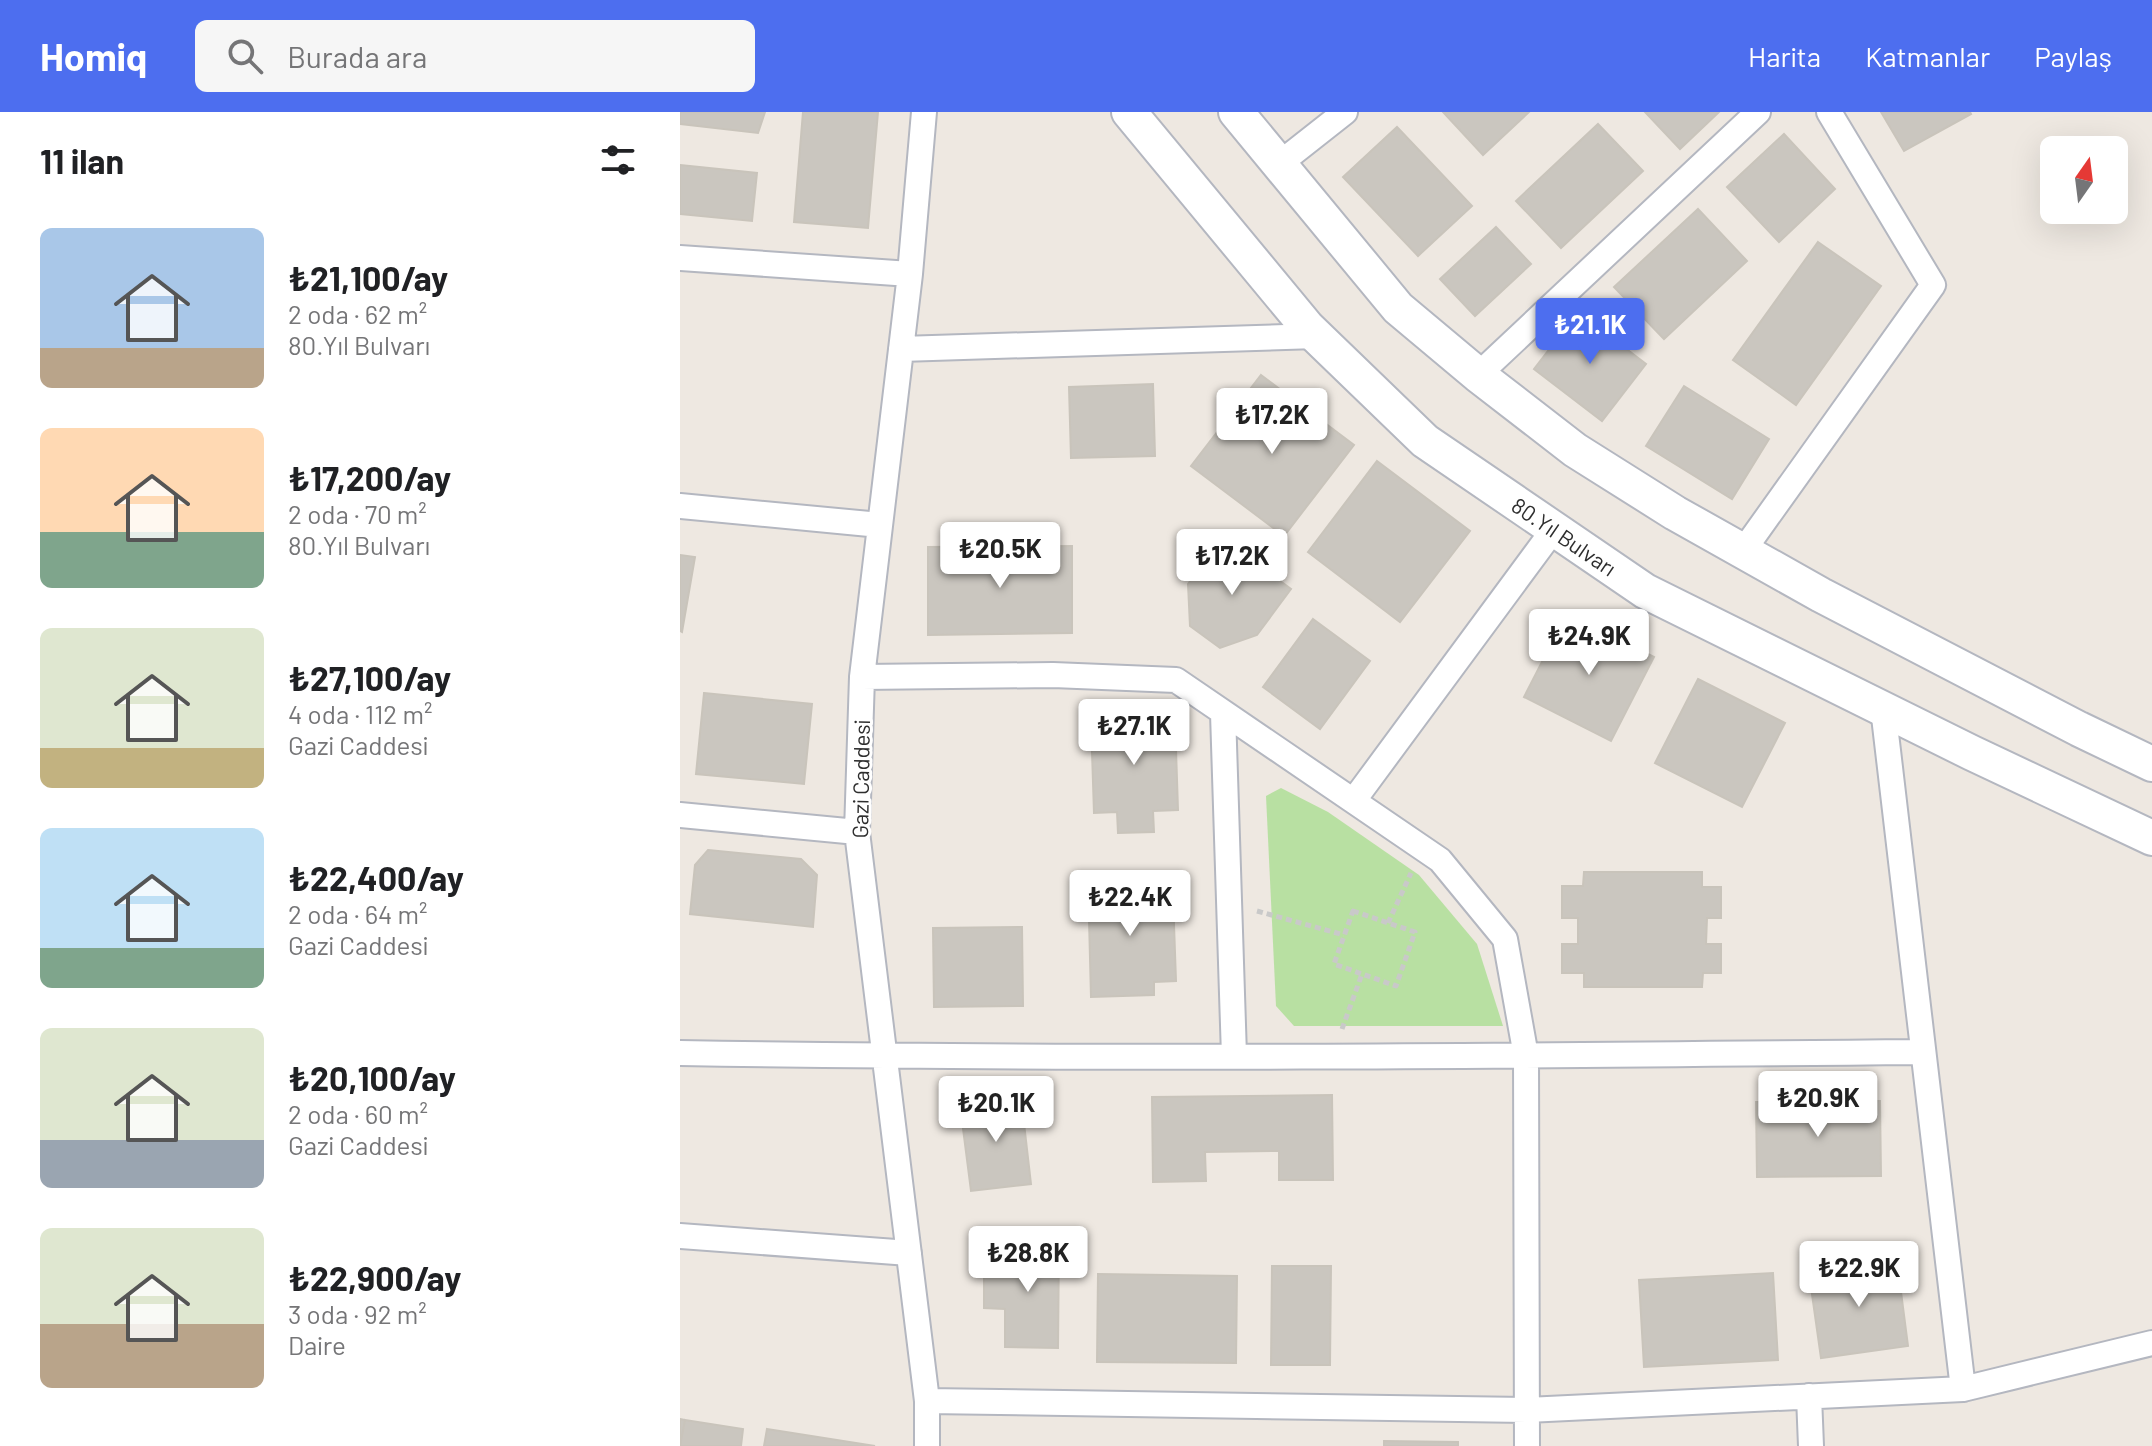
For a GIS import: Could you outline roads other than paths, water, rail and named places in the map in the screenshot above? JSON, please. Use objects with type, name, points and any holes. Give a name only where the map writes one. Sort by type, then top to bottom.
[{"type":"street","name":"Gazi Caddesi","points":[[924,112],[910,274],[862,677],[857,832],[927,1401],[927,1446]]},
{"type":"street","name":"80.Yıl Bulvarı","points":[[1129,112],[1317,336],[1425,441],[1645,591],[1972,753],[2152,838]]},
{"type":"street","points":[[1236,112],[1398,308],[1575,450],[1675,513],[1743,551],[2038,708],[2152,764]]},
{"type":"street","points":[[1279,164],[1345,112]]},
{"type":"street","points":[[1478,375],[1758,112]]},
{"type":"street","points":[[1743,551],[1933,285],[1829,112]]},
{"type":"street","points":[[680,258],[910,274]]},
{"type":"street","points":[[901,349],[1317,336]]},
{"type":"street","points":[[680,506],[880,525]]},
{"type":"street","points":[[1354,800],[1554,529]]},
{"type":"street","points":[[862,677],[1053,675],[1176,680],[1440,860],[1505,939],[1526,1056],[1527,1446]]},
{"type":"street","points":[[1883,708],[1963,1389]]},
{"type":"street","points":[[1223,713],[1234,1056]]},
{"type":"street","points":[[680,815],[857,832]]},
{"type":"street","points":[[680,1053],[1526,1056],[1923,1052]]},
{"type":"street","points":[[680,1236],[909,1253]]},
{"type":"street","points":[[927,1401],[1527,1410],[1963,1389],[2152,1343]]},
{"type":"street","points":[[1809,1396],[1811,1446]]}]
